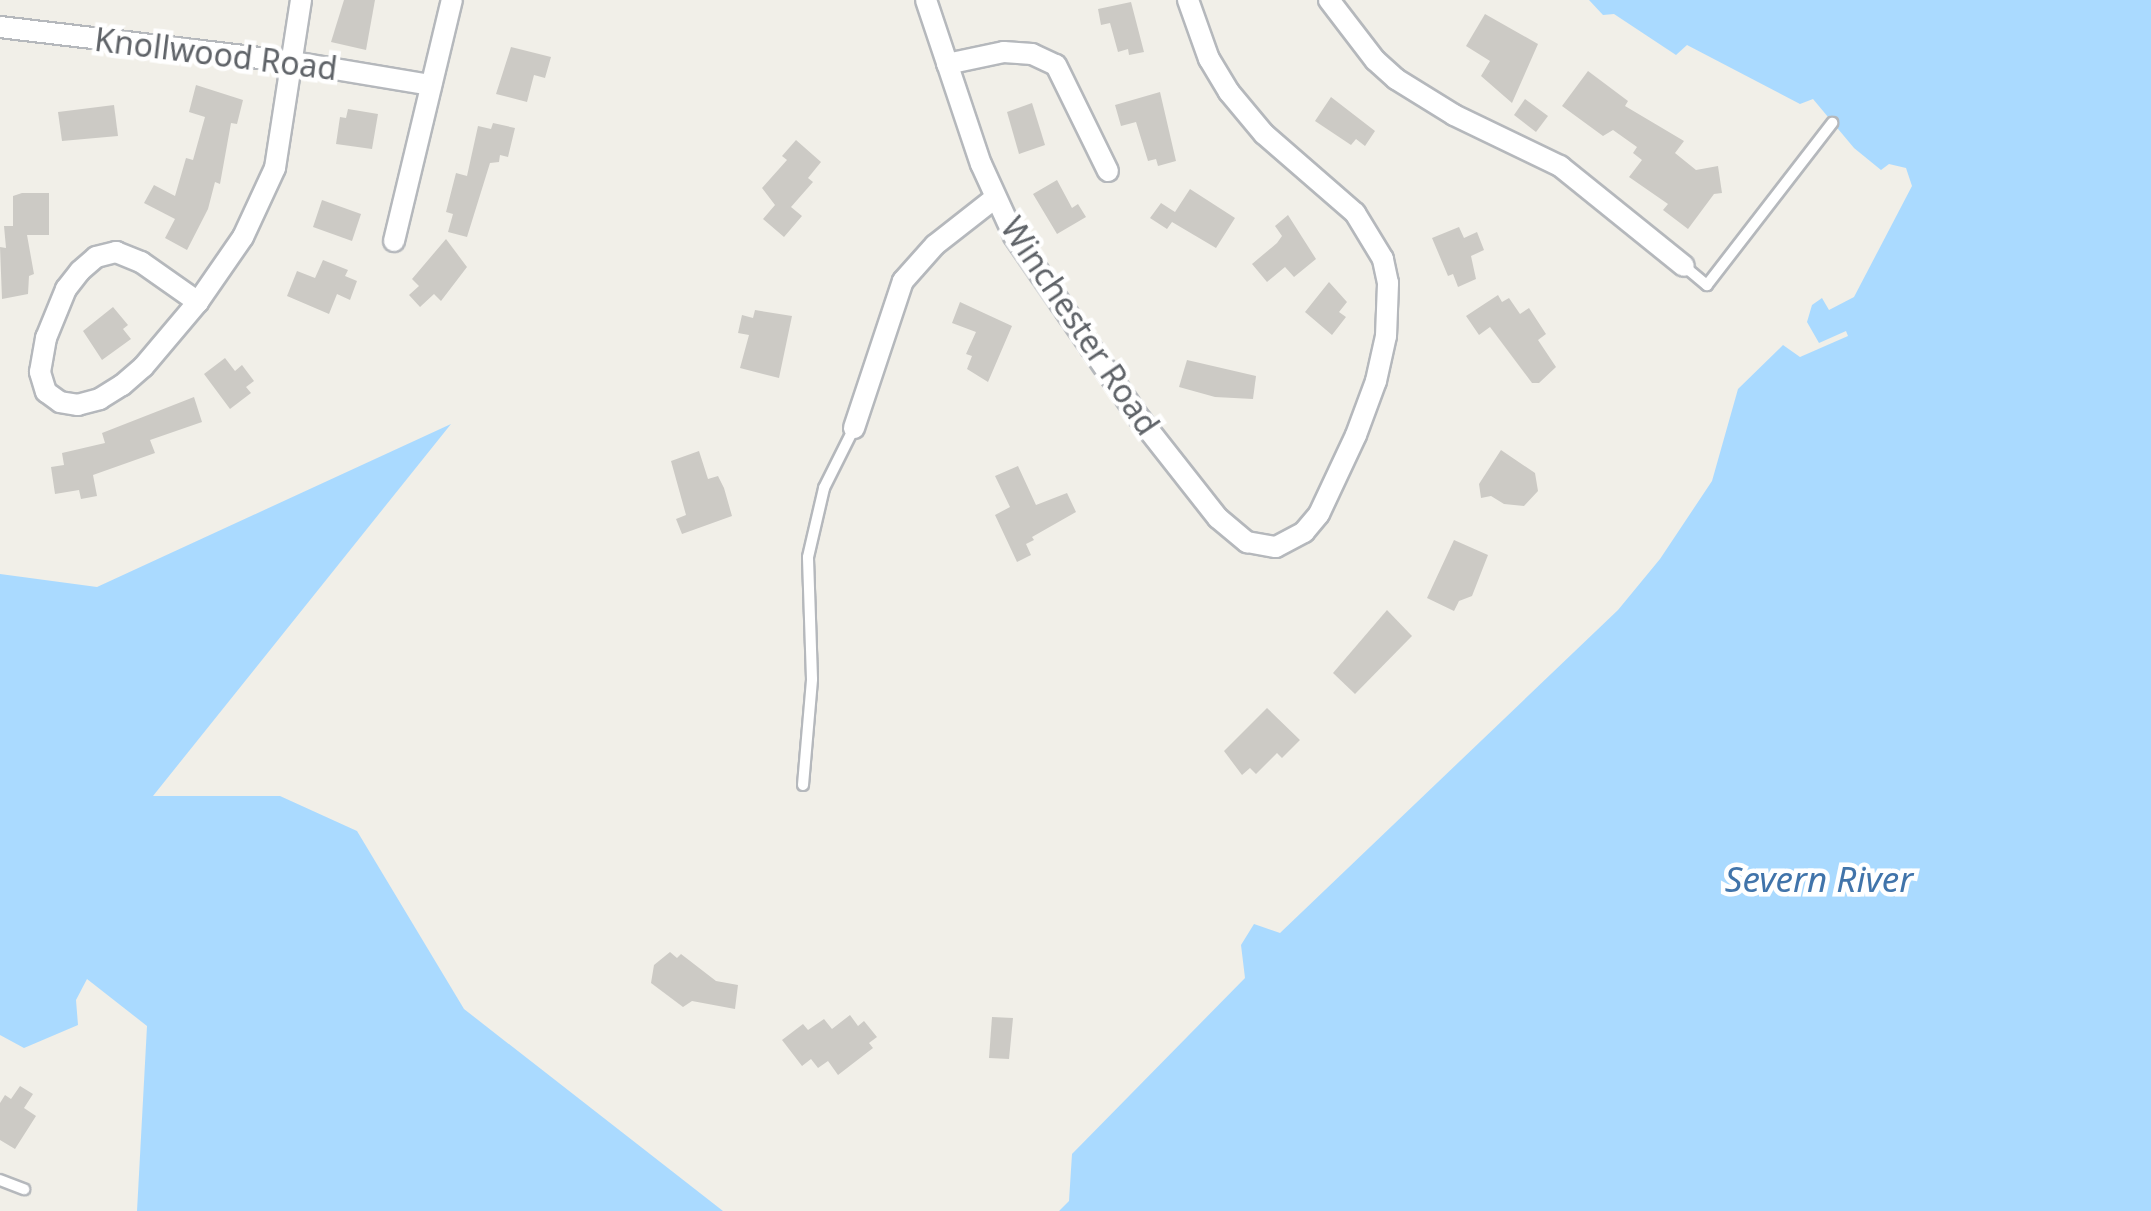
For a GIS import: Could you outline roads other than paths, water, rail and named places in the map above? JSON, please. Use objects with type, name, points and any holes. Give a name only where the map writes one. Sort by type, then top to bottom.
[{"type":"street","points":[[198,302],[141,262],[116,252],[96,257],[66,289],[46,338],[40,372],[46,392],[60,402],[78,405],[100,399],[143,366],[198,302],[243,237],[274,168],[301,0]]},
{"type":"street","points":[[394,241],[452,0]]},
{"type":"street","name":"Winchester Road","points":[[926,0],[995,198],[1039,275],[1140,420],[1218,518],[1246,542],[1276,547],[1304,532],[1319,514],[1356,435],[1376,381],[1386,336],[1388,283],[1383,260],[1356,213],[1264,134],[1229,92],[1209,59],[1188,0]]},
{"type":"street","points":[[1328,0],[1365,48],[1396,79],[1454,114],[1560,166],[1684,266]]},
{"type":"street","name":"Knollwood Road","points":[[0,27],[293,62],[432,85]]},
{"type":"street","points":[[947,64],[1004,52],[1032,54],[1056,66],[1108,171]]},
{"type":"street","points":[[854,428],[903,281],[935,245],[995,198]]},
{"type":"lane","points":[[1684,266],[1707,286],[1832,123]]},
{"type":"lane","points":[[803,785],[812,679],[808,556],[824,488],[854,428]]},
{"type":"lane","points":[[0,1180],[24,1189]]},
{"type":"water","name":"Severn River","points":[[1589,0],[2151,0],[2151,1211],[1059,1211],[1069,1201],[1072,1154],[1245,978],[1241,945],[1254,924],[1280,933],[1618,610],[1660,559],[1712,481],[1738,389],[1783,345],[1800,357],[1848,336],[1846,331],[1819,343],[1807,322],[1812,305],[1822,298],[1829,310],[1854,297],[1912,186],[1906,168],[1889,164],[1881,170],[1854,148],[1813,99],[1800,104],[1687,45],[1676,55],[1614,14],[1603,15]]},
{"type":"water","points":[[451,424],[153,796],[280,796],[357,831],[464,1009],[723,1211],[137,1211],[147,1026],[87,979],[76,1000],[78,1025],[24,1048],[0,1035],[0,574],[97,587]]}]
